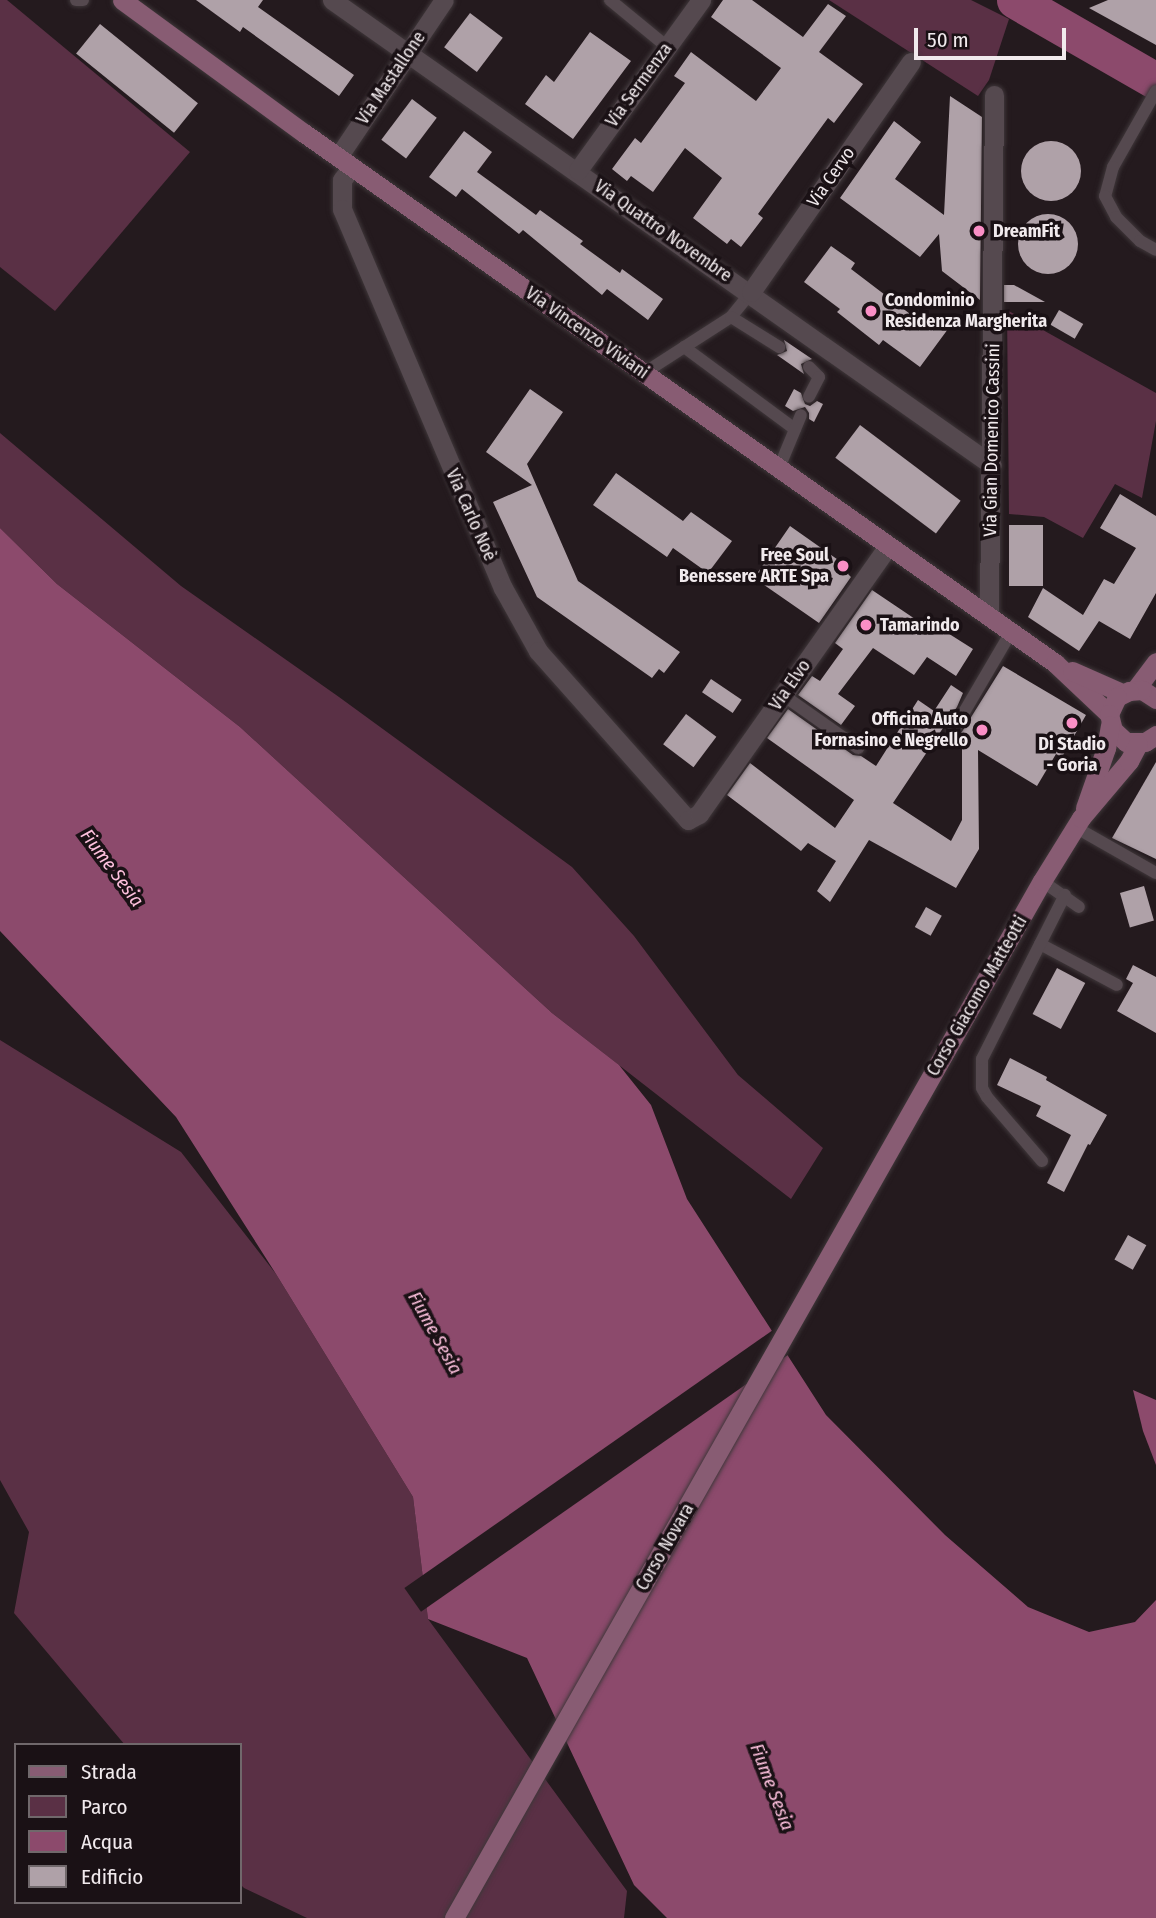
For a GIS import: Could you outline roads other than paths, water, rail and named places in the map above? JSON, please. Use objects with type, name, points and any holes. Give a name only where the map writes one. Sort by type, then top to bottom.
[{"type":"main road","name":"Via Vincenzo Viviani","points":[[122,0],[345,162],[1055,663],[1110,719],[1120,739],[1138,744]]},
{"type":"main road","points":[[1129,692],[1156,662]]},
{"type":"main road","name":"Via Vincenzo Viviani","points":[[1055,663],[1129,692],[1149,693],[1156,699]]},
{"type":"main road","name":"Corso Giacomo Matteotti","points":[[1078,822],[1106,748],[1113,702],[1129,692]]},
{"type":"main road","points":[[1138,744],[1156,735]]},
{"type":"main road","name":"Corso Giacomo Matteotti","points":[[875,1175],[1078,822],[1129,761],[1138,744]]},
{"type":"main road","name":"Corso Novara","points":[[454,1918],[875,1175]]},
{"type":"street","name":"Via Quattro Novembre","points":[[332,0],[578,170],[992,465]]},
{"type":"street","name":"Via Mastallone","points":[[345,162],[407,53],[444,0]]},
{"type":"street","name":"Via Sermenza","points":[[578,170],[701,0]]},
{"type":"street","name":"Via Cervo","points":[[751,292],[911,62]]},
{"type":"street","name":"Via Gian Domenico Cassini","points":[[989,617],[994,95]]},
{"type":"street","name":"Via Carlo Noè","points":[[345,162],[342,209],[503,588],[538,651],[688,820]]},
{"type":"street","name":"Via Elvo","points":[[688,820],[699,814],[888,546]]},
{"type":"lane","points":[[76,0],[83,0]]},
{"type":"lane","points":[[610,0],[666,46]]},
{"type":"lane","points":[[1156,91],[1118,158],[1105,196],[1116,217],[1140,241],[1156,250]]},
{"type":"lane","points":[[644,373],[731,317],[751,292]]},
{"type":"lane","points":[[731,317],[779,347]]},
{"type":"lane","points":[[684,347],[795,429]]},
{"type":"lane","points":[[809,367],[819,377],[809,397]]},
{"type":"lane","points":[[779,468],[801,415]]},
{"type":"lane","points":[[953,731],[1011,632]]},
{"type":"lane","points":[[783,695],[858,748]]},
{"type":"lane","points":[[1078,822],[1156,873]]},
{"type":"lane","points":[[1042,881],[1079,907]]},
{"type":"lane","points":[[1042,1161],[987,1097],[981,1077],[982,1059],[1065,895]]},
{"type":"lane","points":[[1040,944],[1118,985]]},
{"type":"water","name":"Fiume Sesia","points":[[0,528],[57,584],[240,727],[552,1013],[619,1065],[651,1105],[687,1199],[826,1415],[945,1535],[1028,1607],[1089,1632],[1135,1622],[1156,1600],[1156,1918],[667,1918],[634,1885],[527,1658],[428,1619],[413,1497],[176,1117],[0,931]]},
{"type":"water","points":[[1133,1390],[1156,1400],[1156,1465],[1143,1431]]},
{"type":"waterway","points":[[1015,0],[1156,81]]},
{"type":"place","name":"DreamFit","points":[[979,231]]},
{"type":"place","name":"Condominio Residenza Margherita","points":[[871,311]]},
{"type":"place","name":"Free Soul Benessere ARTE Spa","points":[[843,566]]},
{"type":"place","name":"Tamarindo","points":[[866,625]]},
{"type":"place","name":"Di Stadio - Goria","points":[[1072,723]]},
{"type":"place","name":"Officina Auto Fornasino e Negrello","points":[[982,730]]}]
